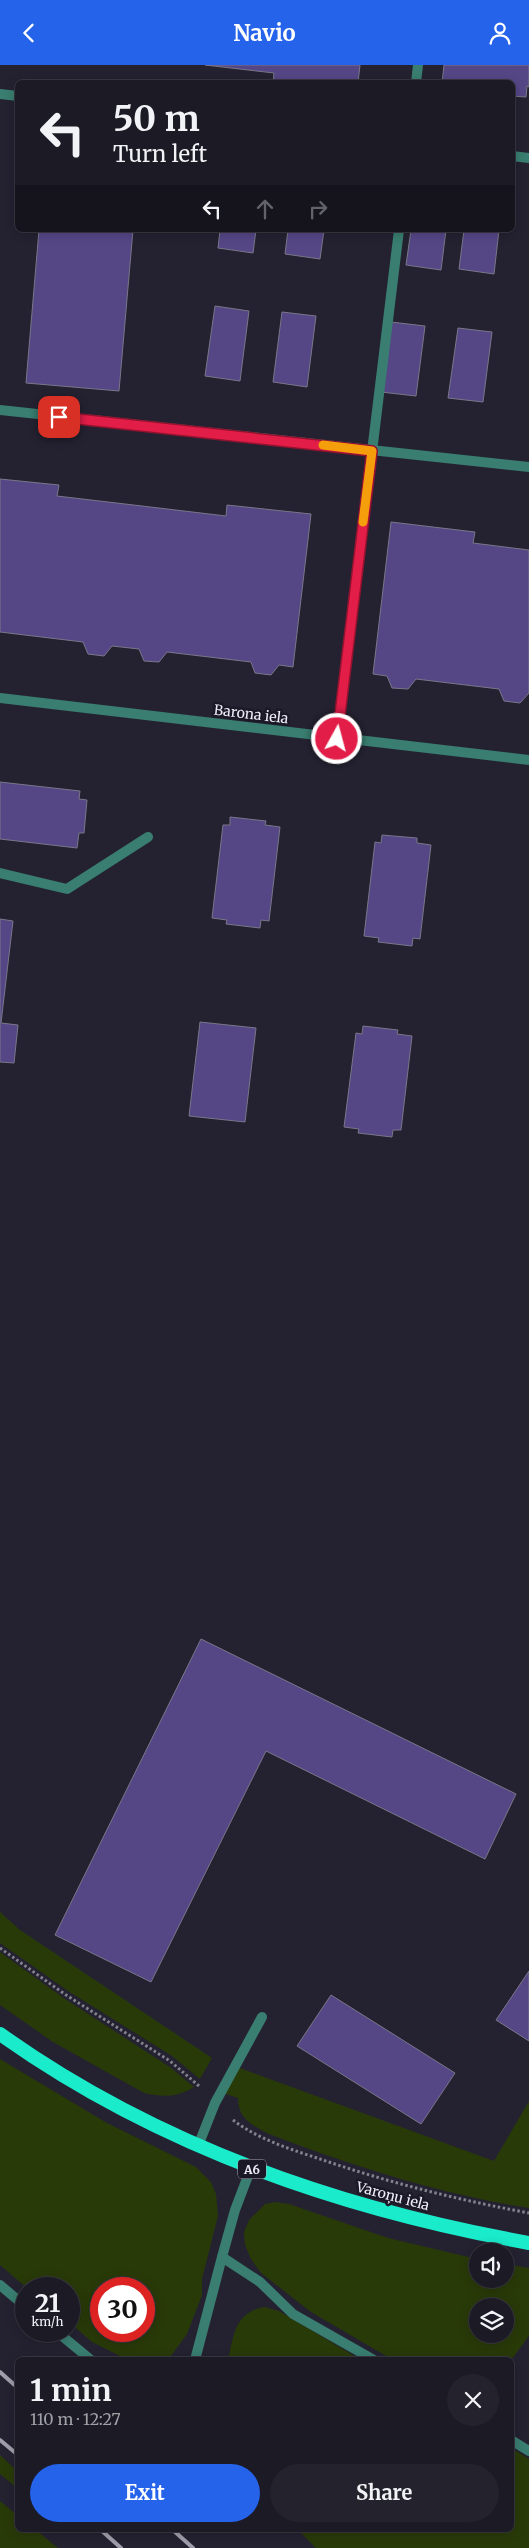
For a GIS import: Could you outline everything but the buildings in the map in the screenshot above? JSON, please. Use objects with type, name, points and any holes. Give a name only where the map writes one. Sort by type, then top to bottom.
[{"type":"highway","name":"Varoņu iela","points":[[0,2034],[52,2070],[117,2107],[198,2146],[251,2168],[322,2193],[398,2215],[529,2243]]},
{"type":"street","points":[[416,80],[418,65]]},
{"type":"street","points":[[0,94],[15,96]]},
{"type":"street","points":[[515,156],[529,158]]},
{"type":"street","points":[[337,739],[398,232]]},
{"type":"street","points":[[0,410],[529,467]]},
{"type":"street","name":"Barona iela","points":[[0,698],[529,760]]},
{"type":"street","points":[[0,873],[67,889],[148,837]]},
{"type":"street","points":[[198,2146],[215,2103],[262,2017]]},
{"type":"street","points":[[196,2357],[235,2210],[251,2168]]},
{"type":"street","points":[[222,2257],[260,2283],[293,2314],[369,2357]]},
{"type":"street","points":[[0,2285],[15,2298]]},
{"type":"street","points":[[69,2342],[87,2357]]},
{"type":"street","points":[[514,2442],[529,2451]]},
{"type":"path","points":[[0,1948],[66,1995],[170,2061],[240,2126],[298,2152],[371,2176],[490,2206],[529,2213]]},
{"type":"green space","points":[[0,1912],[20,1930],[212,2058],[200,2079],[172,2056],[68,1991],[0,1943]]},
{"type":"green space","points":[[0,1952],[65,1999],[170,2067],[194,2087],[188,2091],[170,2096],[144,2093],[53,2042],[0,2005]]},
{"type":"green space","points":[[0,2059],[107,2123],[196,2167],[211,2182],[216,2194],[218,2216],[202,2279],[202,2295],[187,2334],[170,2357],[122,2357],[92,2342],[155,2342],[155,2277],[90,2277],[90,2340],[80,2332],[80,2277],[15,2278],[0,2265]]},
{"type":"green space","points":[[237,2067],[494,2161],[529,2101],[529,2208],[463,2195],[397,2178],[269,2134],[247,2121],[240,2111],[238,2098],[223,2093]]},
{"type":"green space","points":[[275,2202],[289,2204],[388,2238],[469,2257],[469,2288],[514,2288],[514,2266],[529,2268],[529,2336],[513,2357],[388,2357],[311,2312],[261,2273],[251,2259],[245,2245],[244,2232],[249,2220],[265,2204]]},
{"type":"green space","points":[[265,2307],[279,2311],[356,2357],[229,2357],[234,2333],[242,2319],[255,2310]]},
{"type":"green space","points":[[514,2450],[529,2459],[529,2548],[316,2548],[300,2532],[514,2532]]},
{"type":"green space","points":[[0,2455],[15,2469],[15,2486],[0,2474]]},
{"type":"green space","points":[[0,2501],[15,2513],[15,2532],[38,2532],[58,2548],[0,2548]]},
{"type":"railway","points":[[0,2372],[15,2385]]},
{"type":"railway","points":[[0,2440],[15,2452]]},
{"type":"railway","points":[[103,2532],[121,2548]]},
{"type":"railway","points":[[175,2532],[193,2548]]},
{"type":"slow traffic","points":[[323,445],[372,451],[363,522]]},
{"type":"route","points":[[59,417],[372,451],[337,739]]}]
